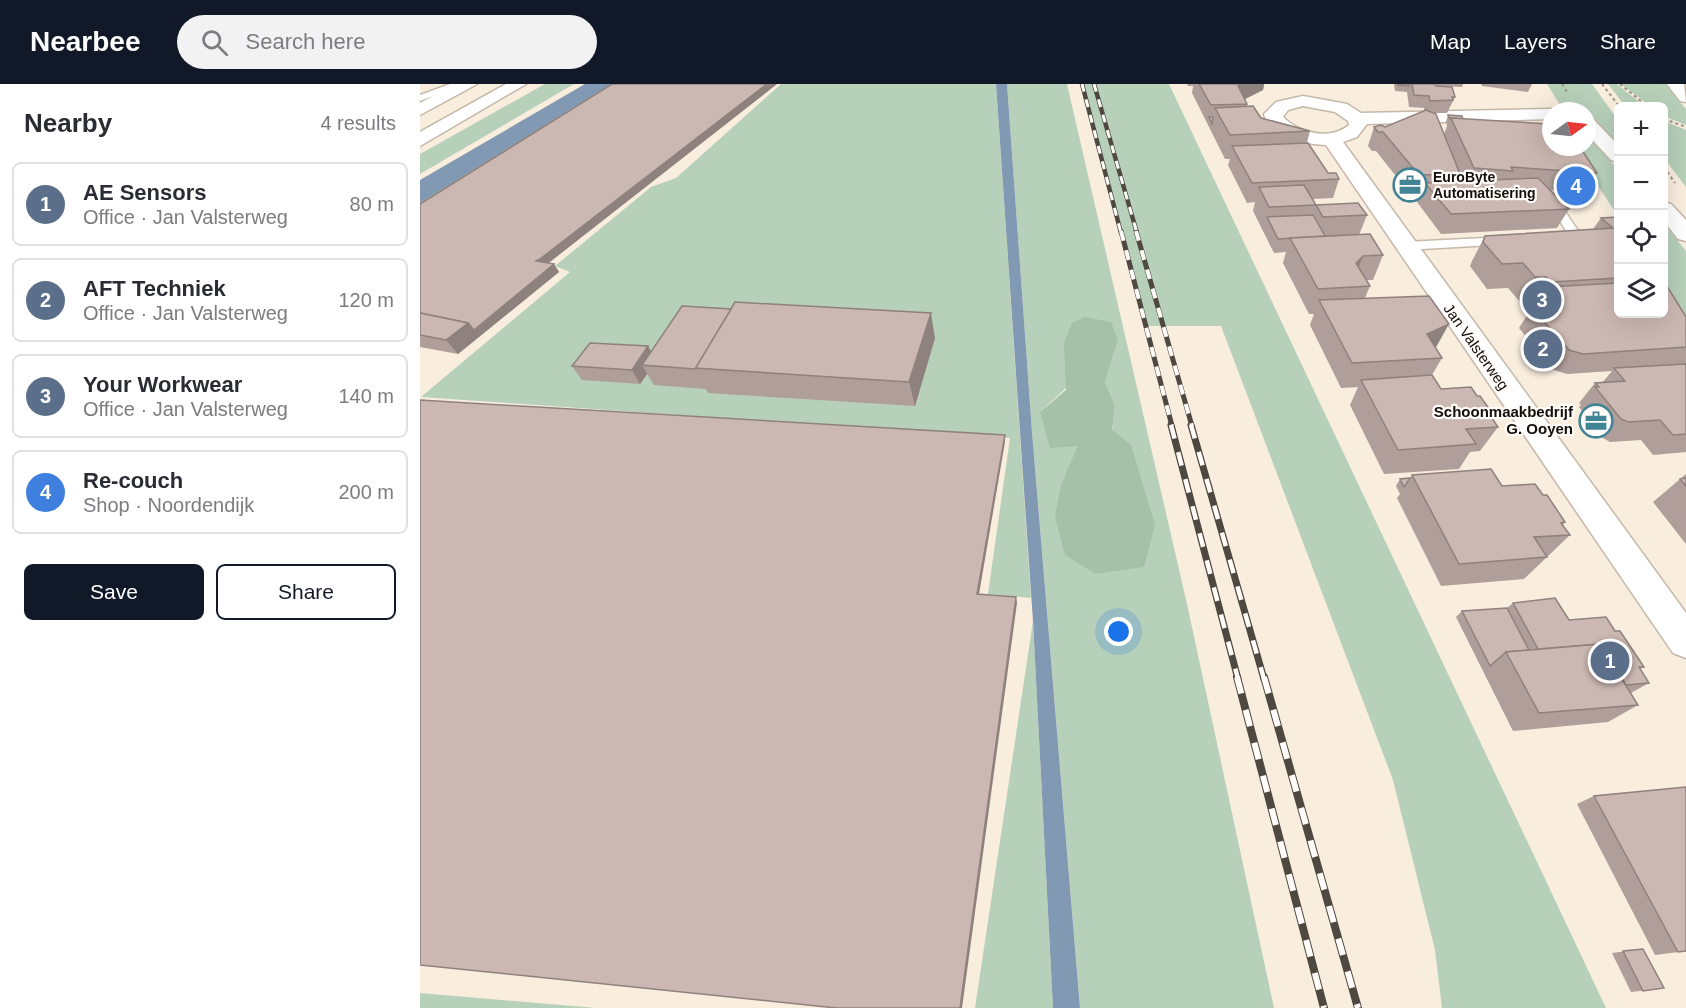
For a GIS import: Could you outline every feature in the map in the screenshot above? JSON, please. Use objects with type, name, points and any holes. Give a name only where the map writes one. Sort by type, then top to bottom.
[{"type":"street","points":[[420,110],[469,84]]},
{"type":"street","points":[[420,140],[518,84]]},
{"type":"street","points":[[1291,84],[1303,101]]},
{"type":"street","points":[[1675,84],[1686,97]]},
{"type":"street","points":[[1357,119],[1358,126],[1354,132],[1331,138],[1294,133],[1285,129],[1274,119],[1273,114],[1282,106],[1303,101],[1341,108],[1357,119],[1542,114]]},
{"type":"street","points":[[1596,133],[1614,152]]},
{"type":"street","name":"Jan Valsterweg","points":[[1331,138],[1686,642]]},
{"type":"street","points":[[1666,210],[1686,234]]},
{"type":"lane","points":[[420,98],[459,84]]},
{"type":"lane","points":[[1554,203],[1577,238],[1554,239]]},
{"type":"lane","points":[[1405,246],[1520,241]]},
{"type":"path","points":[[1602,84],[1616,102]]},
{"type":"path","points":[[1620,84],[1642,102]]},
{"type":"path","points":[[1668,120],[1686,127]]},
{"type":"green space","points":[[545,84],[574,84],[420,174],[420,154]]},
{"type":"green space","points":[[781,84],[996,84],[1031,598],[988,594],[1010,438],[421,397],[570,272],[555,266],[651,187],[676,178]]},
{"type":"green space","points":[[1007,84],[1067,84],[1187,604],[1274,1008],[1080,1008],[1032,432]],"holes":[[[1118,340],[1105,382],[1115,405],[1112,430],[1061,484],[1079,446],[1040,412]]]},
{"type":"green space","points":[[1080,84],[1169,84],[1606,1008],[1442,1008],[1435,950],[1393,780],[1221,326],[1144,326]]},
{"type":"green space","points":[[1547,84],[1592,84],[1614,114],[1614,146],[1596,126],[1596,102],[1558,102]]},
{"type":"green space","points":[[1608,84],[1617,84],[1639,102],[1622,102]]},
{"type":"green space","points":[[1621,84],[1665,84],[1686,109],[1686,125],[1668,118],[1668,102],[1645,102]]},
{"type":"green space","points":[[1668,123],[1686,130],[1686,187],[1668,163]]},
{"type":"green space","points":[[1596,144],[1614,165],[1614,210],[1578,156],[1596,156]]},
{"type":"green space","points":[[1668,229],[1686,251],[1686,318],[1668,289]]},
{"type":"green space","points":[[1085,317],[1111,322],[1118,340],[1105,382],[1115,405],[1112,430],[1131,445],[1155,525],[1144,567],[1096,574],[1065,555],[1055,517],[1061,484],[1078,446],[1050,448],[1040,412],[1066,390],[1064,343],[1072,323]]},
{"type":"green space","points":[[1033,621],[1053,1008],[975,1008]]},
{"type":"green space","points":[[420,993],[596,1008],[420,1008]]},
{"type":"water","points":[[585,84],[611,84],[420,203],[420,180]]},
{"type":"water","points":[[996,84],[1007,84],[1032,432],[1080,1008],[1053,1008],[1033,621]]},
{"type":"building","points":[[612,84],[767,84],[536,261],[554,264],[474,330],[468,323],[420,313],[420,204]]},
{"type":"building","points":[[1199,84],[1243,84],[1238,86],[1247,104],[1211,105]]},
{"type":"building","points":[[1412,84],[1452,87],[1455,97],[1452,97],[1453,100],[1430,101],[1429,96],[1414,95]]},
{"type":"building","points":[[1253,106],[1261,118],[1310,131],[1230,135],[1215,108]]},
{"type":"building","points":[[1426,110],[1436,114],[1460,174],[1419,175],[1383,132],[1378,132],[1374,127],[1381,125],[1385,127]]},
{"type":"building","points":[[1448,115],[1462,116],[1463,119],[1450,119]]},
{"type":"building","points":[[1451,118],[1542,123],[1542,156],[1586,156],[1597,173],[1511,167],[1513,171],[1474,168]]},
{"type":"building","points":[[1308,143],[1328,173],[1336,173],[1339,179],[1252,183],[1232,146]]},
{"type":"building","points":[[1538,178],[1569,209],[1451,214],[1425,183]]},
{"type":"building","points":[[1304,185],[1316,205],[1269,207],[1259,187]]},
{"type":"building","points":[[1358,203],[1367,215],[1323,217],[1316,205]]},
{"type":"building","points":[[1313,215],[1325,236],[1278,239],[1267,217]]},
{"type":"building","points":[[1614,217],[1614,278],[1551,282],[1546,277],[1535,277],[1523,263],[1502,264],[1483,242],[1485,236],[1613,228],[1601,218]]},
{"type":"building","points":[[1370,234],[1383,255],[1363,256],[1356,263],[1370,286],[1318,289],[1290,238]]},
{"type":"building","points":[[1614,283],[1614,318],[1668,318],[1668,288],[1686,317],[1686,347],[1583,354],[1569,350],[1532,308],[1553,307],[1541,293],[1552,292],[1547,287]]},
{"type":"building","points":[[1429,296],[1449,324],[1427,334],[1442,358],[1352,363],[1319,300]]},
{"type":"building","points":[[735,302],[931,313],[909,382],[695,368]]},
{"type":"building","points":[[682,306],[731,309],[695,369],[642,365]]},
{"type":"building","points":[[420,313],[468,323],[446,340],[420,335]]},
{"type":"building","points":[[590,343],[648,346],[632,370],[572,366]]},
{"type":"building","points":[[1686,364],[1686,434],[1673,435],[1660,420],[1628,422],[1621,419],[1595,387],[1599,387],[1595,383],[1625,381],[1614,368]]},
{"type":"building","points":[[1432,375],[1441,389],[1471,387],[1495,417],[1491,417],[1498,427],[1466,429],[1476,444],[1398,450],[1361,380]]},
{"type":"building","points":[[420,400],[1005,435],[977,594],[1016,597],[960,1008],[836,1008],[420,965]]},
{"type":"building","points":[[1491,469],[1502,486],[1535,484],[1543,495],[1547,495],[1565,522],[1561,523],[1570,535],[1534,537],[1547,557],[1459,564],[1412,475]]},
{"type":"building","points":[[1410,478],[1404,487],[1400,479]]},
{"type":"building","points":[[1686,478],[1686,486],[1680,479]]},
{"type":"building","points":[[1555,598],[1569,620],[1606,617],[1615,631],[1620,631],[1644,667],[1639,667],[1649,683],[1626,685],[1600,644],[1538,649],[1513,603]]},
{"type":"building","points":[[1507,608],[1529,650],[1506,652],[1490,666],[1462,611]]},
{"type":"building","points":[[1600,644],[1638,705],[1539,713],[1506,652]]},
{"type":"building","points":[[1686,787],[1686,951],[1678,952],[1594,796]]},
{"type":"building","points":[[1643,949],[1664,988],[1643,991],[1623,951]]},
{"type":"railway","points":[[1082,84],[1121,233]]},
{"type":"railway","points":[[1094,84],[1137,233]]},
{"type":"railway","points":[[1121,231],[1172,426]]},
{"type":"railway","points":[[1136,231],[1192,426]]},
{"type":"railway","points":[[1171,425],[1238,679]]},
{"type":"railway","points":[[1191,425],[1264,679]]},
{"type":"railway","points":[[1237,677],[1324,1008]]},
{"type":"railway","points":[[1264,677],[1358,1008]]},
{"type":"place","name":"EuroByte Automatisering","points":[[1410,185]]},
{"type":"place","name":"Re-couch","points":[[1576,186]]},
{"type":"place","name":"Your Workwear","points":[[1542,300]]},
{"type":"place","name":"AFT Techniek","points":[[1543,349]]},
{"type":"place","name":"Schoonmaakbedrijf G. Ooyen","points":[[1596,421]]},
{"type":"place","name":"AE Sensors","points":[[1610,661]]}]
